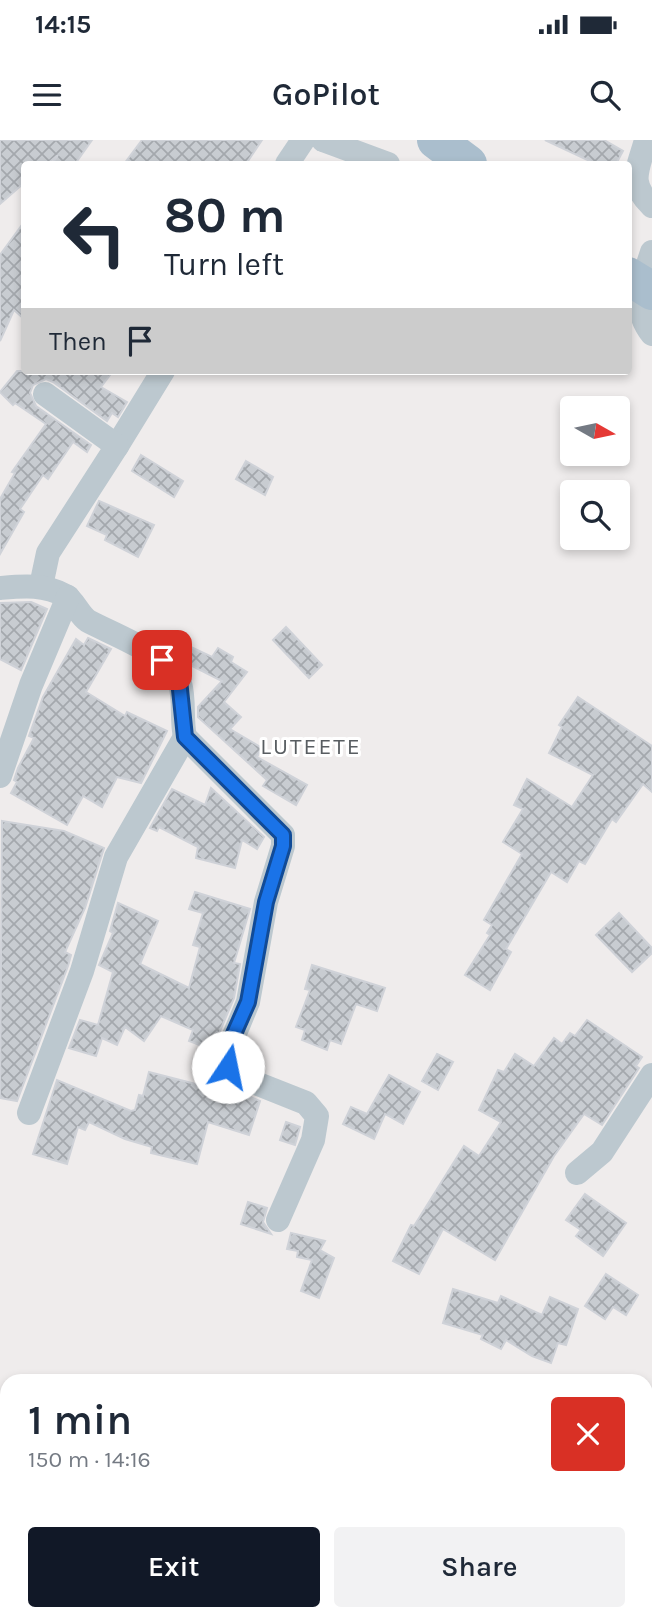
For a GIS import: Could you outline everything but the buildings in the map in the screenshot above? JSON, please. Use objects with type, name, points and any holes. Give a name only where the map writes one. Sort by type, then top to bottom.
[{"type":"main road","points":[[436,140],[464,161]]},
{"type":"street","points":[[289,161],[303,140]]},
{"type":"street","points":[[323,140],[380,161]]},
{"type":"street","points":[[646,140],[636,184],[638,193],[652,206]]},
{"type":"street","points":[[643,276],[640,318],[652,334]]},
{"type":"street","points":[[41,586],[48,553],[161,375]]},
{"type":"street","points":[[45,394],[117,446]]},
{"type":"street","points":[[0,587],[41,586],[68,597],[80,615],[162,660],[177,674],[182,690],[181,723],[185,737],[283,835],[283,846],[266,902],[248,1002],[226,1055],[228,1067],[233,1074],[306,1103],[317,1116],[313,1140],[278,1220]]},
{"type":"street","points":[[0,776],[35,675],[68,597]]},
{"type":"street","points":[[29,1113],[61,1021],[82,971],[116,858],[185,737]]},
{"type":"street","points":[[577,1173],[602,1152],[652,1075]]},
{"type":"district","name":"LUTEETE","points":[[311,746]]},
{"type":"route","points":[[162,660],[177,674],[182,690],[181,723],[185,737],[279,828],[283,835],[283,846],[266,902],[248,1002],[226,1055],[228,1067]]}]
